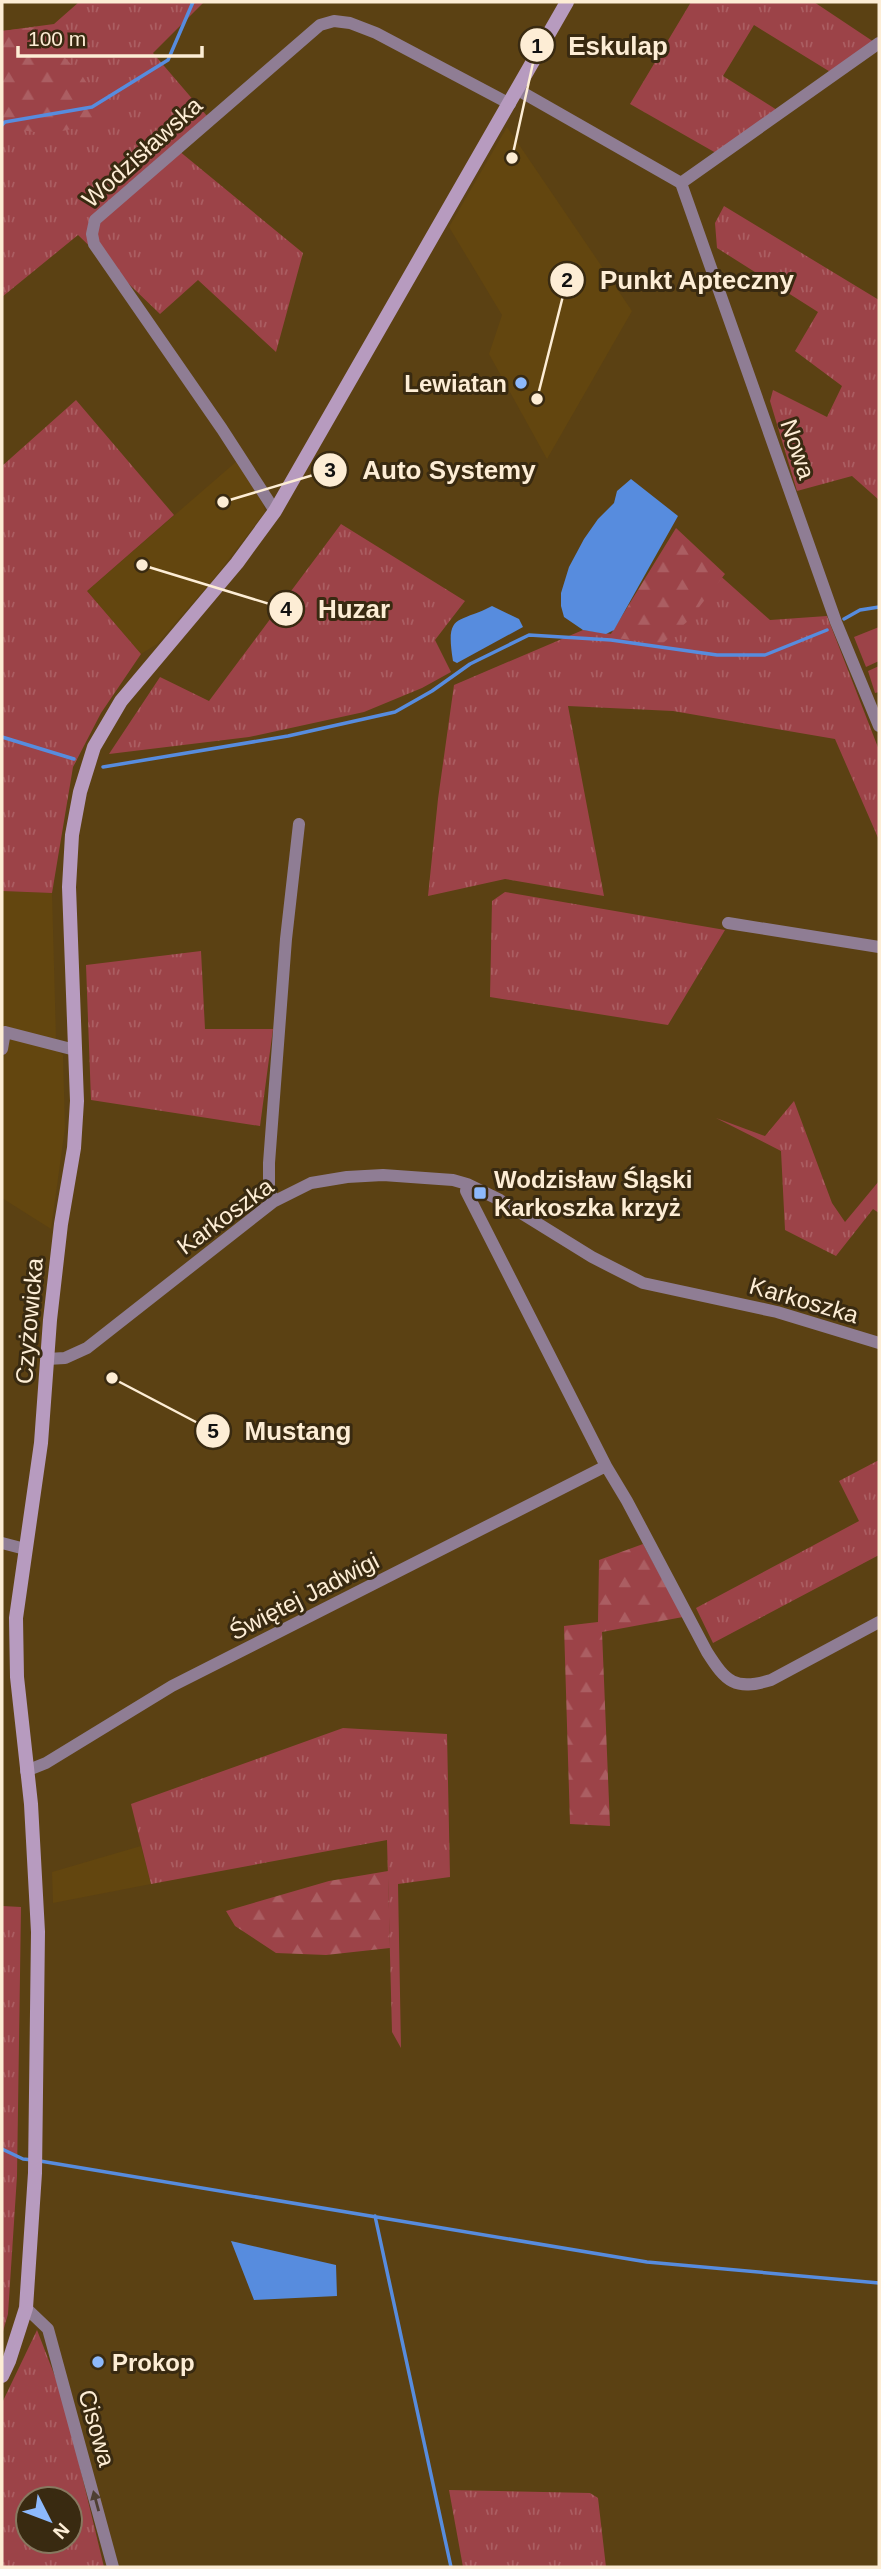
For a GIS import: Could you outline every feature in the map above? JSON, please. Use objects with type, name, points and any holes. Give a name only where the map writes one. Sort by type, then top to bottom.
[{"type":"street","points":[[275,511],[567,2]]},
{"type":"street","name":"Wodzisławska","points":[[275,511],[222,429],[94,244],[92,234],[95,220],[303,38],[320,25],[334,21],[350,23],[376,33],[510,104]]},
{"type":"street","points":[[518,90],[681,183],[879,43]]},
{"type":"street","name":"Nowa","points":[[681,183],[836,621],[879,726]]},
{"type":"street","name":"Czyżowicka","points":[[2,2376],[26,2308],[35,2173],[38,1932],[31,1804],[17,1677],[16,1618],[41,1443],[61,1224],[74,1148],[77,1101],[69,887],[72,835],[79,792],[94,747],[121,701],[237,563],[275,511]]},
{"type":"street","points":[[274,1202],[269,1185],[270,1150],[286,939],[299,824]]},
{"type":"street","points":[[727,923],[879,947]]},
{"type":"street","points":[[2,1049],[3,1032],[75,1050]]},
{"type":"street","name":"Karkoszka","points":[[47,1359],[65,1358],[87,1348],[274,1202],[311,1183],[347,1177],[417,1177],[467,1184],[500,1200],[592,1257],[643,1283],[777,1312],[879,1343]]},
{"type":"street","points":[[467,1184],[466,1191],[606,1466],[720,1672],[734,1684],[751,1686],[771,1680],[879,1622]]},
{"type":"street","name":"Świętej Jadwigi","points":[[26,1770],[46,1763],[172,1686],[606,1466]]},
{"type":"street","points":[[2,1543],[25,1549]]},
{"type":"street","name":"Cisowa","points":[[26,2308],[48,2329],[113,2567]]},
{"type":"shaded area","points":[[507,127],[632,311],[547,459],[489,354],[502,315],[449,227]]},
{"type":"shaded area","points":[[237,461],[263,503],[265,512],[216,576],[157,644],[141,654],[87,591]]},
{"type":"shaded area","points":[[2,891],[52,893],[56,1039],[2,1027]]},
{"type":"shaded area","points":[[15,1039],[53,1048],[63,1055],[65,1128],[51,1229],[2,1198],[2,1068],[7,1040]]},
{"type":"shaded area","points":[[141,1846],[151,1884],[53,1903],[52,1872]]},
{"type":"green space","points":[[79,2],[204,2],[153,53],[207,116],[173,146],[303,253],[276,352],[198,280],[160,314],[78,235],[2,297],[2,31],[54,24]]},
{"type":"green space","points":[[691,2],[814,2],[874,42],[832,73],[754,25],[723,76],[777,110],[716,153],[630,104]]},
{"type":"green space","points":[[36,27],[83,77],[110,121],[48,134],[7,128],[2,122],[2,31]]},
{"type":"green space","points":[[724,206],[879,300],[879,500],[852,476],[797,491],[770,401],[773,390],[827,417],[842,386],[795,351],[818,312],[717,248],[715,223]]},
{"type":"green space","points":[[76,400],[174,515],[87,591],[141,654],[101,713],[73,767],[52,893],[2,891],[2,466]]},
{"type":"green space","points":[[341,524],[465,601],[435,640],[451,672],[422,688],[364,712],[249,737],[109,754],[160,677],[209,701]]},
{"type":"green space","points":[[676,528],[725,574],[689,620],[662,644],[609,637]]},
{"type":"green space","points":[[716,572],[770,620],[827,616],[879,750],[879,840],[835,739],[673,711],[568,706],[604,896],[505,879],[428,896],[454,685],[583,630],[662,641]]},
{"type":"green space","points":[[879,627],[879,661],[866,667],[854,637]]},
{"type":"green space","points":[[879,666],[879,692],[875,693],[868,671]]},
{"type":"green space","points":[[505,892],[725,930],[668,1025],[490,997],[492,901]]},
{"type":"green space","points":[[201,951],[205,1029],[273,1029],[260,1126],[91,1100],[86,965]]},
{"type":"green space","points":[[794,1101],[832,1203],[845,1222],[879,1181],[879,1213],[873,1209],[836,1256],[785,1230],[781,1151],[716,1118],[765,1136]]},
{"type":"green space","points":[[879,1460],[879,1555],[713,1643],[696,1608],[859,1521],[839,1481]]},
{"type":"green space","points":[[643,1544],[683,1617],[602,1632],[610,1826],[570,1824],[564,1626],[598,1622],[599,1560]]},
{"type":"green space","points":[[343,1728],[447,1734],[450,1877],[398,1884],[401,2048],[392,2032],[387,1840],[151,1884],[131,1804]]},
{"type":"green space","points":[[388,1871],[390,1948],[326,1955],[276,1953],[235,1926],[226,1911],[329,1881]]},
{"type":"green space","points":[[2,1906],[21,1907],[17,2176],[8,2314],[2,2335]]},
{"type":"green space","points":[[37,2330],[63,2397],[104,2567],[2,2567],[2,2403]]},
{"type":"green space","points":[[449,2490],[590,2493],[598,2498],[606,2567],[463,2567]]},
{"type":"water","points":[[631,479],[678,516],[614,630],[606,634],[583,630],[564,617],[561,606],[561,593],[569,567],[598,519],[614,503],[617,491]]},
{"type":"water","points":[[492,606],[519,619],[523,627],[457,663],[453,661],[453,627],[463,618]]},
{"type":"water","points":[[231,2241],[336,2265],[337,2296],[254,2300]]},
{"type":"waterway","points":[[2,125],[5,122],[92,107],[168,60],[193,2]]},
{"type":"waterway","points":[[844,619],[860,610],[879,607]]},
{"type":"waterway","points":[[103,767],[288,736],[395,712],[432,691],[470,664],[529,635],[611,640],[717,655],[765,655],[827,630]]},
{"type":"waterway","points":[[2,737],[74,759]]},
{"type":"waterway","points":[[2,2149],[23,2159],[33,2160]]},
{"type":"waterway","points":[[40,2161],[647,2262],[879,2283]]},
{"type":"waterway","points":[[375,2216],[451,2567]]},
{"type":"place","name":"Eskulap","points":[[512,158]]},
{"type":"place","name":"Lewiatan","points":[[521,383]]},
{"type":"place","name":"Punkt Apteczny","points":[[537,399]]},
{"type":"place","name":"Auto Systemy","points":[[223,502]]},
{"type":"place","name":"Huzar","points":[[142,565]]},
{"type":"place","name":"Wodzisław Śląski Karkoszka krzyż","points":[[480,1193]]},
{"type":"place","name":"Mustang","points":[[112,1378]]},
{"type":"place","name":"Prokop","points":[[98,2362]]}]
